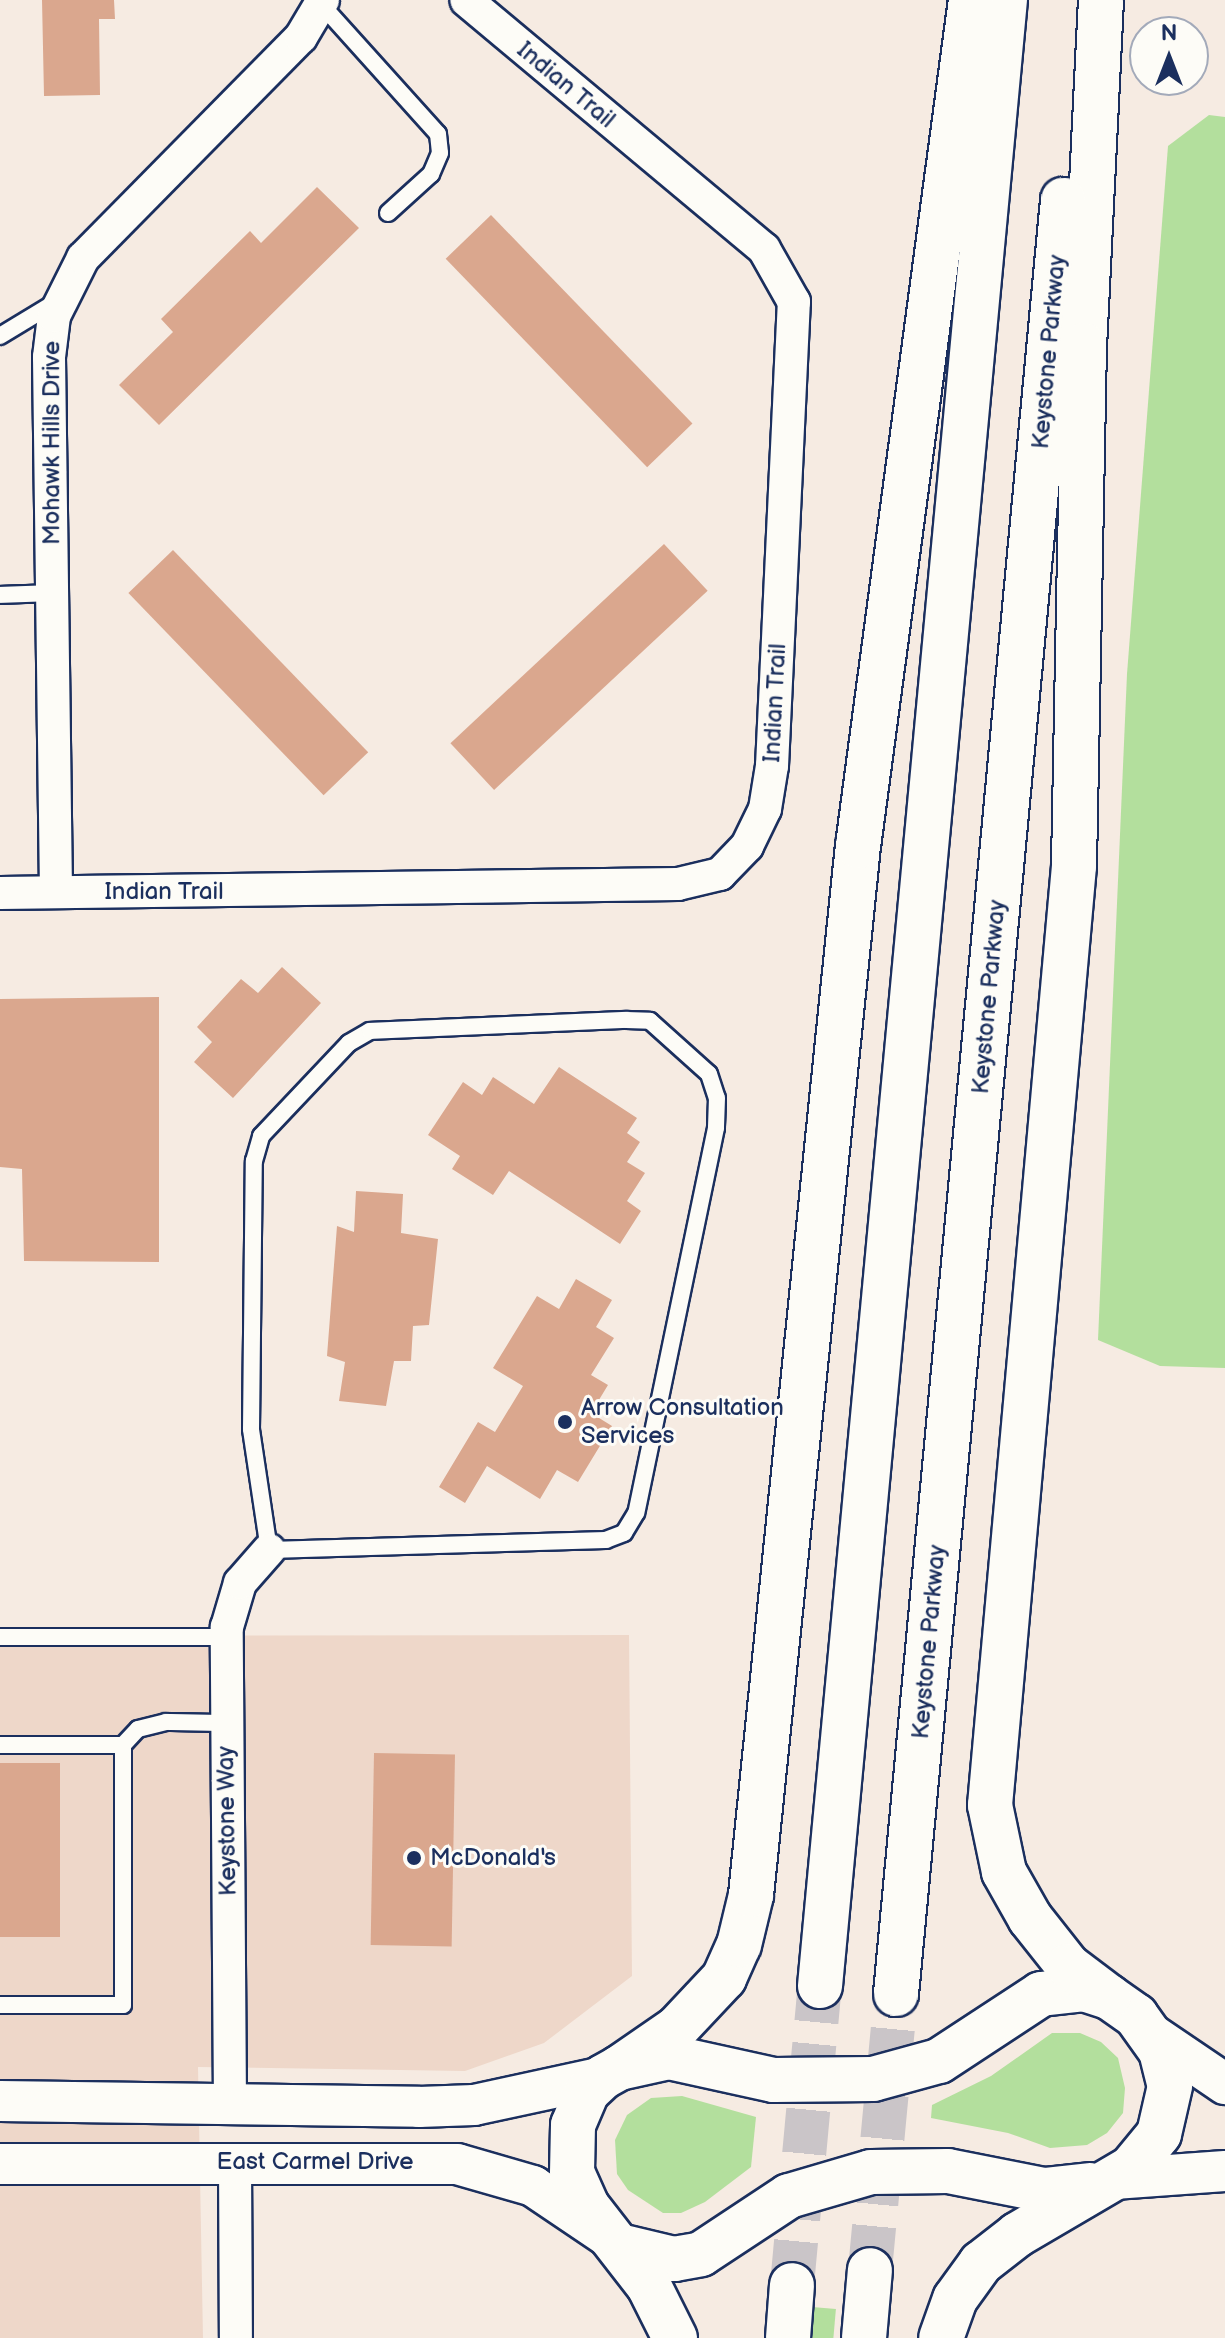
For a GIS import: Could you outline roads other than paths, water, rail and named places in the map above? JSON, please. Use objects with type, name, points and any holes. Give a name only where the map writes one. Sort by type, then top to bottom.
[{"type":"main road","points":[[675,2338],[649,2286],[587,2206],[570,2154],[578,2110],[611,2072],[677,2028],[724,1978],[739,1945],[751,1895],[858,846],[971,0]]},
{"type":"main road","points":[[820,1986],[1005,0]]},
{"type":"main road","name":"Keystone Parkway","points":[[896,1994],[1082,0]]},
{"type":"main road","points":[[941,2338],[955,2299],[981,2263],[1017,2235],[1111,2181],[1148,2151],[1169,2101],[1168,2071],[1150,2033],[1068,1966],[1030,1918],[1004,1872],[990,1805],[1074,866],[1084,345],[1101,0]]},
{"type":"main road","points":[[611,2072],[669,2057],[774,2080],[873,2079],[939,2061],[1041,1994],[1084,1989],[1109,1997]]},
{"type":"main road","points":[[615,2242],[674,2259],[701,2254],[789,2196],[871,2172],[948,2171],[1044,2190],[1111,2181]]},
{"type":"main road","points":[[864,2338],[870,2270]]},
{"type":"main road","points":[[788,2338],[792,2285]]},
{"type":"street","name":"Indian Trail","points":[[0,893],[678,884],[720,874],[747,846],[765,809],[772,766],[794,302],[764,249],[466,0]]},
{"type":"street","name":"Mohawk Hills Drive","points":[[56,892],[49,357],[60,299],[83,258],[301,37],[322,2]]},
{"type":"street","name":"Keystone Way","points":[[230,2105],[227,1637],[240,1583],[269,1550]]},
{"type":"street","points":[[1150,2033],[1225,2084]]},
{"type":"street","points":[[0,2101],[230,2105],[317,2110],[474,2105],[611,2072]]},
{"type":"street","points":[[235,2163],[236,2338]]},
{"type":"street","name":"East Carmel Drive","points":[[0,2164],[469,2166],[533,2186],[615,2242]]},
{"type":"street","points":[[1111,2181],[1225,2171]]},
{"type":"lane","points":[[322,2],[438,134],[440,153],[431,174],[388,213]]},
{"type":"lane","points":[[0,336],[60,299]]},
{"type":"lane","points":[[0,595],[52,593]]},
{"type":"lane","points":[[650,1021],[709,1074],[717,1098],[716,1128],[636,1513],[624,1533],[606,1540],[269,1550],[251,1429],[254,1161],[261,1136],[349,1043],[370,1031],[650,1021]]},
{"type":"lane","points":[[0,1637],[227,1637]]},
{"type":"lane","points":[[0,2005],[123,2005],[123,1745],[138,1729],[166,1722],[226,1723]]},
{"type":"lane","points":[[0,1745],[123,1745]]},
{"type":"tunnel","points":[[792,2285],[820,1986]]},
{"type":"tunnel","points":[[870,2270],[896,1994]]},
{"type":"place","name":"Arrow Consultation Services","points":[[565,1422]]},
{"type":"place","name":"McDonald's","points":[[414,1858]]}]
